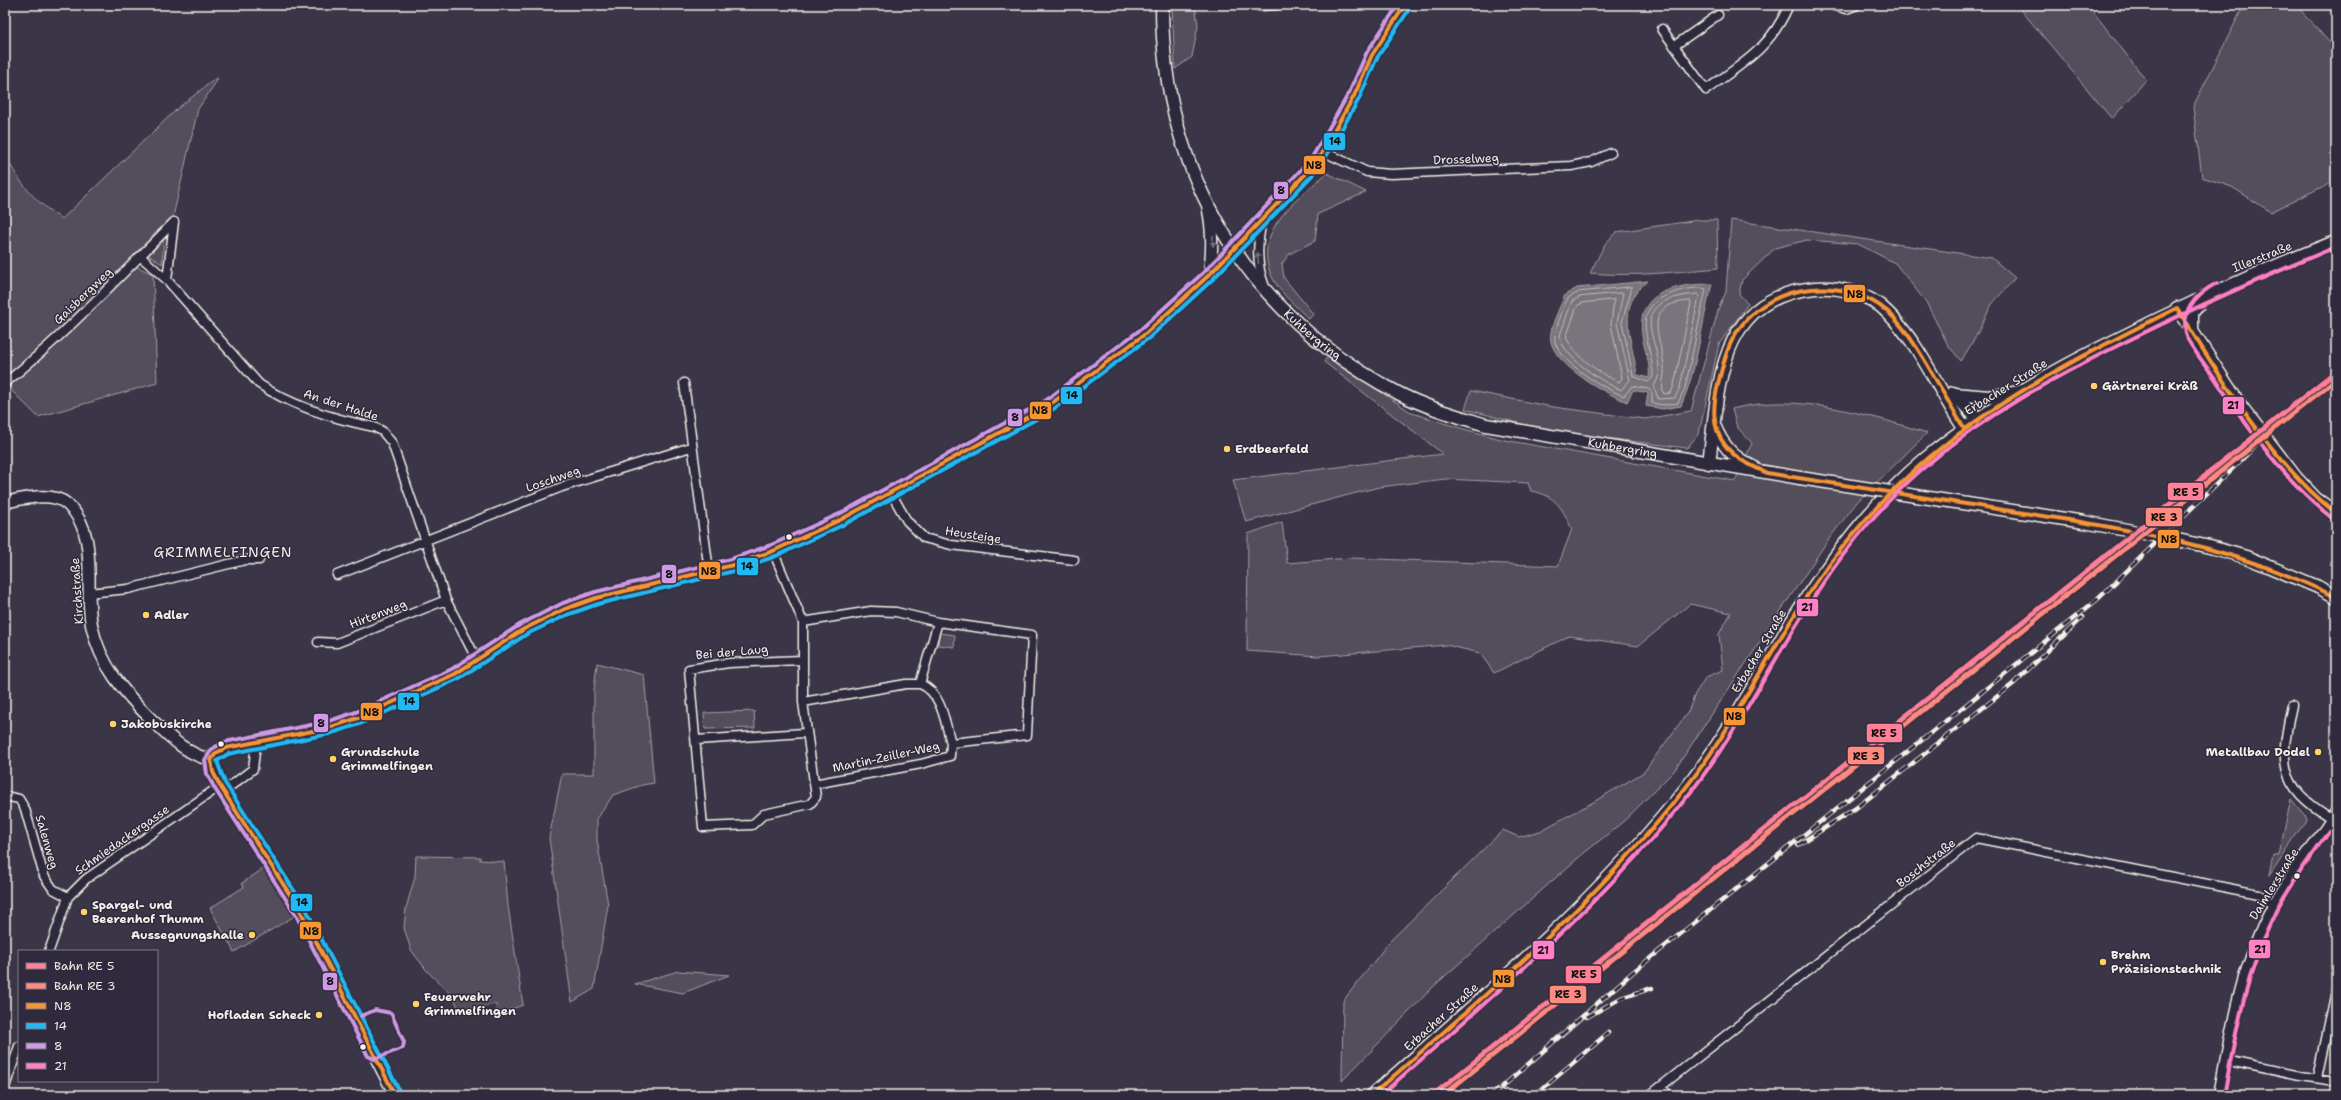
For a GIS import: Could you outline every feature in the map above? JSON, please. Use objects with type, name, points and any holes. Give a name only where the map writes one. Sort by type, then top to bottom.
[{"type":"main road","name":"Kuhbergring","points":[[1162,5],[1165,61],[1171,97],[1192,170],[1208,207],[1234,249],[1268,294],[1310,334],[1360,372],[1402,395],[1436,410],[1486,425],[1523,433],[1767,473],[2084,522],[2210,546],[2246,558],[2318,587],[2336,597]]},
{"type":"main road","points":[[1709,463],[1718,387],[1726,353],[1742,325],[1766,303],[1795,290],[1827,287],[1859,294],[1886,311],[1907,335],[1936,380],[1964,428]]},
{"type":"main road","points":[[2192,334],[2192,313],[2205,295]]},
{"type":"main road","points":[[2177,308],[2192,334],[2240,405],[2297,479],[2316,499],[2336,513]]},
{"type":"main road","points":[[1936,380],[1954,394],[1977,418]]},
{"type":"main road","points":[[1954,394],[1989,397],[2020,392]]},
{"type":"main road","points":[[1714,423],[1722,442],[1733,455],[1744,463],[1767,473]]},
{"type":"street","points":[[1259,6],[1277,5]]},
{"type":"street","points":[[395,1095],[301,912],[213,772],[211,760],[216,753],[226,748],[328,728],[358,718],[455,674],[524,629],[565,609],[596,598],[709,571],[773,551],[842,519],[891,493],[1006,431],[1065,395],[1145,334],[1209,275],[1324,152],[1354,96],[1372,55],[1402,8],[1391,5]]},
{"type":"street","points":[[1662,29],[1706,90],[1762,48],[1778,28],[1788,5]]},
{"type":"street","points":[[1831,5],[1846,8],[1857,5]]},
{"type":"street","points":[[1674,46],[1718,15]]},
{"type":"street","name":"Drosselweg","points":[[1324,152],[1367,172],[1391,174],[1571,166],[1591,162],[1611,153]]},
{"type":"street","points":[[1208,207],[1213,228],[1213,248],[1209,275]]},
{"type":"street","points":[[1262,220],[1258,238],[1258,258],[1261,277],[1268,294]]},
{"type":"street","name":"Gaisbergweg","points":[[5,383],[29,364],[174,222],[167,280]]},
{"type":"street","name":"Illerstraße","points":[[2177,308],[2274,265],[2336,241]]},
{"type":"street","name":"An der Halde","points":[[140,256],[167,280],[259,384],[275,394],[317,412],[374,427],[382,431],[392,443],[424,540],[446,600],[477,660]]},
{"type":"street","name":"Erbacher Straße","points":[[1372,1095],[1550,937],[1639,842],[1687,787],[1723,737],[1798,610],[1832,560],[1879,505],[1914,469],[1977,418],[2072,361],[2177,308]]},
{"type":"street","points":[[684,383],[691,447],[709,571]]},
{"type":"street","name":"Loschweg","points":[[424,540],[562,487],[691,447]]},
{"type":"street","name":"Heusteige","points":[[891,493],[907,522],[924,538],[951,545],[1074,560]]},
{"type":"street","name":"Kirchstraße","points":[[5,502],[40,498],[57,499],[67,504],[78,517],[87,544],[88,607],[95,639],[105,664],[115,680],[147,715],[175,742],[192,754],[211,760]]},
{"type":"street","points":[[337,575],[424,540]]},
{"type":"street","name":"Bei der Laug","points":[[773,551],[803,622],[802,660],[805,733],[816,797],[810,804],[764,814],[752,825],[703,827],[689,669],[729,663],[802,660]]},
{"type":"street","points":[[88,593],[128,589],[245,560],[259,560]]},
{"type":"street","name":"Hirtenweg","points":[[318,642],[337,643],[446,600]]},
{"type":"street","name":"Martin-Zeiller-Weg","points":[[803,622],[871,611],[896,612],[938,622],[1032,635],[1027,735],[951,743]]},
{"type":"street","points":[[803,702],[906,684],[920,684],[938,622]]},
{"type":"street","name":"Martin-Zeiller-Weg","points":[[814,784],[921,764],[950,756],[951,743],[936,697],[929,687],[920,684]]},
{"type":"street","points":[[2292,704],[2284,746],[2289,778],[2295,789],[2308,804],[2331,818]]},
{"type":"street","points":[[696,740],[805,733]]},
{"type":"street","name":"Schmiedackergasse","points":[[49,950],[68,897],[86,879],[253,769],[255,752],[253,742]]},
{"type":"street","name":"Salenweg","points":[[5,796],[19,799],[25,809],[44,876],[53,889],[68,897]]},
{"type":"street","name":"Daimlerstraße","points":[[2218,1095],[2242,979],[2252,948],[2273,904],[2336,809]]},
{"type":"street","name":"Boschstraße","points":[[1650,1095],[1976,838],[2258,894],[2273,904]]},
{"type":"street","points":[[2318,1078],[2336,991]]},
{"type":"street","points":[[5,1087],[18,1049]]},
{"type":"street","points":[[2225,1060],[2300,1076],[2336,1081]]},
{"type":"street","points":[[1660,1087],[1669,1095]]},
{"type":"shaded area","points":[[1172,5],[1195,5],[1198,26],[1192,57],[1175,69]]},
{"type":"shaded area","points":[[2017,5],[2088,5],[2146,80],[2112,119]]},
{"type":"shaded area","points":[[2244,5],[2296,5],[2336,50],[2336,180],[2271,212],[2232,187],[2202,177],[2193,107]]},
{"type":"shaded area","points":[[216,78],[218,79],[198,109],[172,221],[36,354],[5,379],[5,155],[29,192],[44,206],[62,219],[178,108]]},
{"type":"shaded area","points":[[1327,173],[1366,192],[1318,214],[1315,241],[1289,254],[1282,264],[1284,278],[1313,314],[1309,319],[1287,297],[1273,279],[1267,256],[1268,242],[1274,228],[1292,204]]},
{"type":"shaded area","points":[[1699,220],[1717,220],[1718,268],[1638,274],[1590,273],[1605,244],[1616,232]]},
{"type":"shaded area","points":[[1731,220],[1992,258],[2015,278],[1992,304],[1975,338],[1961,361],[1948,345],[1926,302],[1895,263],[1858,244],[1807,240],[1775,248],[1742,280],[1739,294],[1748,304],[1719,344],[1699,433],[1687,448],[1549,431],[1465,409],[1471,391],[1553,407],[1645,419],[1691,411],[1719,307],[1726,292]]},
{"type":"shaded area","points":[[164,237],[162,264],[147,254]]},
{"type":"shaded area","points":[[135,266],[153,274],[157,383],[38,417],[7,386]]},
{"type":"shaded area","points":[[1328,356],[1412,413],[1460,428],[1504,440],[1735,481],[1752,443],[1737,427],[1732,409],[1756,404],[1806,404],[1856,413],[1927,433],[1857,502],[1828,540],[1674,771],[1625,820],[1578,858],[1435,985],[1342,1081],[1343,1001],[1390,941],[1503,830],[1519,837],[1540,831],[1644,772],[1688,712],[1695,694],[1706,677],[1723,670],[1719,634],[1731,613],[1690,604],[1638,646],[1569,636],[1494,673],[1480,653],[1446,645],[1319,656],[1247,651],[1248,534],[1282,522],[1287,563],[1350,558],[1558,566],[1572,529],[1565,515],[1557,504],[1547,496],[1531,491],[1528,483],[1445,479],[1379,487],[1246,522],[1233,480],[1443,454],[1324,362]]},
{"type":"shaded area","points":[[939,633],[955,635],[954,647],[938,645]]},
{"type":"shaded area","points":[[597,663],[644,675],[654,783],[642,785],[613,795],[597,819],[597,840],[608,905],[594,989],[572,1002],[549,838],[562,774],[594,774],[594,690]]},
{"type":"shaded area","points":[[754,711],[755,728],[705,729],[704,713]]},
{"type":"shaded area","points":[[2291,799],[2305,816],[2306,820],[2269,876],[2273,854],[2279,855]]},
{"type":"shaded area","points":[[416,856],[480,857],[480,860],[504,862],[508,906],[523,1005],[497,1014],[496,1004],[459,1011],[454,997],[428,972],[411,950],[404,928],[406,908],[415,877]]},
{"type":"shaded area","points":[[269,865],[298,914],[234,952],[210,908],[244,887],[242,883]]},
{"type":"shaded area","points":[[678,971],[729,975],[683,993],[635,984]]},
{"type":"water","points":[[1648,281],[1631,301],[1628,325],[1637,375],[1649,378],[1648,362],[1642,335],[1642,320],[1645,308],[1661,293],[1672,289],[1698,284],[1712,284],[1691,377],[1681,406],[1663,409],[1646,406],[1648,393],[1633,390],[1627,402],[1618,398],[1595,386],[1572,370],[1562,361],[1551,342],[1551,331],[1565,295],[1577,288]]},
{"type":"railway","points":[[1493,1095],[1633,972],[2099,598],[2268,434]]},
{"type":"railway","points":[[1798,845],[1856,808],[2013,684],[2083,617]]},
{"type":"railway","points":[[1587,1017],[1621,998],[1652,988]]},
{"type":"railway","points":[[1535,1095],[1608,1033]]},
{"type":"transit line","name":"8","points":[[361,1016],[375,1010],[391,1013],[404,1042],[403,1048],[374,1059],[368,1056],[296,915],[215,789],[207,774],[205,760],[212,749],[224,742],[326,722],[356,712],[452,669],[521,624],[563,603],[595,592],[731,559],[771,545],[839,514],[1045,401],[1141,329],[1205,271],[1311,159],[1349,93],[1367,52],[1398,5]]},
{"type":"transit line","name":"N8","points":[[395,1095],[301,912],[220,786],[213,772],[211,760],[216,753],[226,748],[328,728],[358,718],[455,674],[524,629],[565,609],[596,598],[733,565],[773,551],[842,519],[1048,406],[1145,334],[1209,275],[1316,163],[1354,96],[1372,55],[1405,5]]},
{"type":"transit line","name":"14","points":[[400,1092],[306,909],[225,783],[217,761],[228,754],[329,734],[360,724],[458,679],[527,634],[567,615],[598,604],[734,571],[776,556],[845,524],[1051,411],[1149,338],[1213,279],[1320,167],[1359,99],[1377,58],[1410,8]]},
{"type":"transit line","name":"21","points":[[1381,1095],[1545,949],[1584,911],[1659,831],[1709,767],[1750,703],[1815,595],[1843,555],[1874,516],[1927,465],[1972,430],[2020,398],[2070,370],[2147,331],[2201,306],[2336,247]]},
{"type":"transit line","name":"21","points":[[2217,283],[2202,293],[2190,306],[2185,322],[2185,331],[2188,340],[2269,454],[2298,488],[2332,518]]},
{"type":"transit line","name":"N8","points":[[1964,428],[1929,367],[1899,323],[1888,312],[1871,300],[1852,293],[1832,289],[1812,289],[1791,293],[1772,300],[1755,311],[1736,332],[1729,346],[1718,384],[1714,408],[1717,431],[1720,438],[1729,450],[1750,465],[1767,473],[2133,531],[2214,550],[2255,563],[2295,578],[2336,597]]},
{"type":"transit line","name":"N8","points":[[1372,1095],[1537,948],[1615,870],[1652,829],[1687,786],[1721,738],[1781,636],[1813,587],[1851,537],[1890,494],[1931,456],[1975,422],[2021,392],[2070,363],[2177,308],[2210,361],[2269,445],[2313,493],[2336,513]]},
{"type":"transit line","points":[[1433,1095],[2336,371]]},
{"type":"transit line","points":[[1443,1095],[2336,379]]},
{"type":"transit line","name":"21","points":[[2224,1095],[2238,1023],[2250,976],[2267,931],[2277,909],[2291,886],[2336,820]]},
{"type":"place","name":"Gärtnerei Kräß","points":[[2094,386]]},
{"type":"place","name":"Erdbeerfeld","points":[[1227,449]]},
{"type":"place","name":"Adler","points":[[146,615]]},
{"type":"place","name":"Jakobuskirche","points":[[113,724]]},
{"type":"place","name":"Metallbau Dodel","points":[[2318,752]]},
{"type":"place","name":"Grundschule Grimmelfingen","points":[[333,759]]},
{"type":"place","name":"Spargel- und Beerenhof Thumm","points":[[84,912]]},
{"type":"place","name":"Aussegnungshalle","points":[[252,935]]},
{"type":"place","name":"Brehm Präzisionstechnik","points":[[2103,962]]},
{"type":"place","name":"Feuerwehr Grimmelfingen","points":[[416,1004]]},
{"type":"place","name":"Hofladen Scheck","points":[[319,1015]]},
{"type":"district","name":"GRIMMELFINGEN","points":[[223,552]]}]
